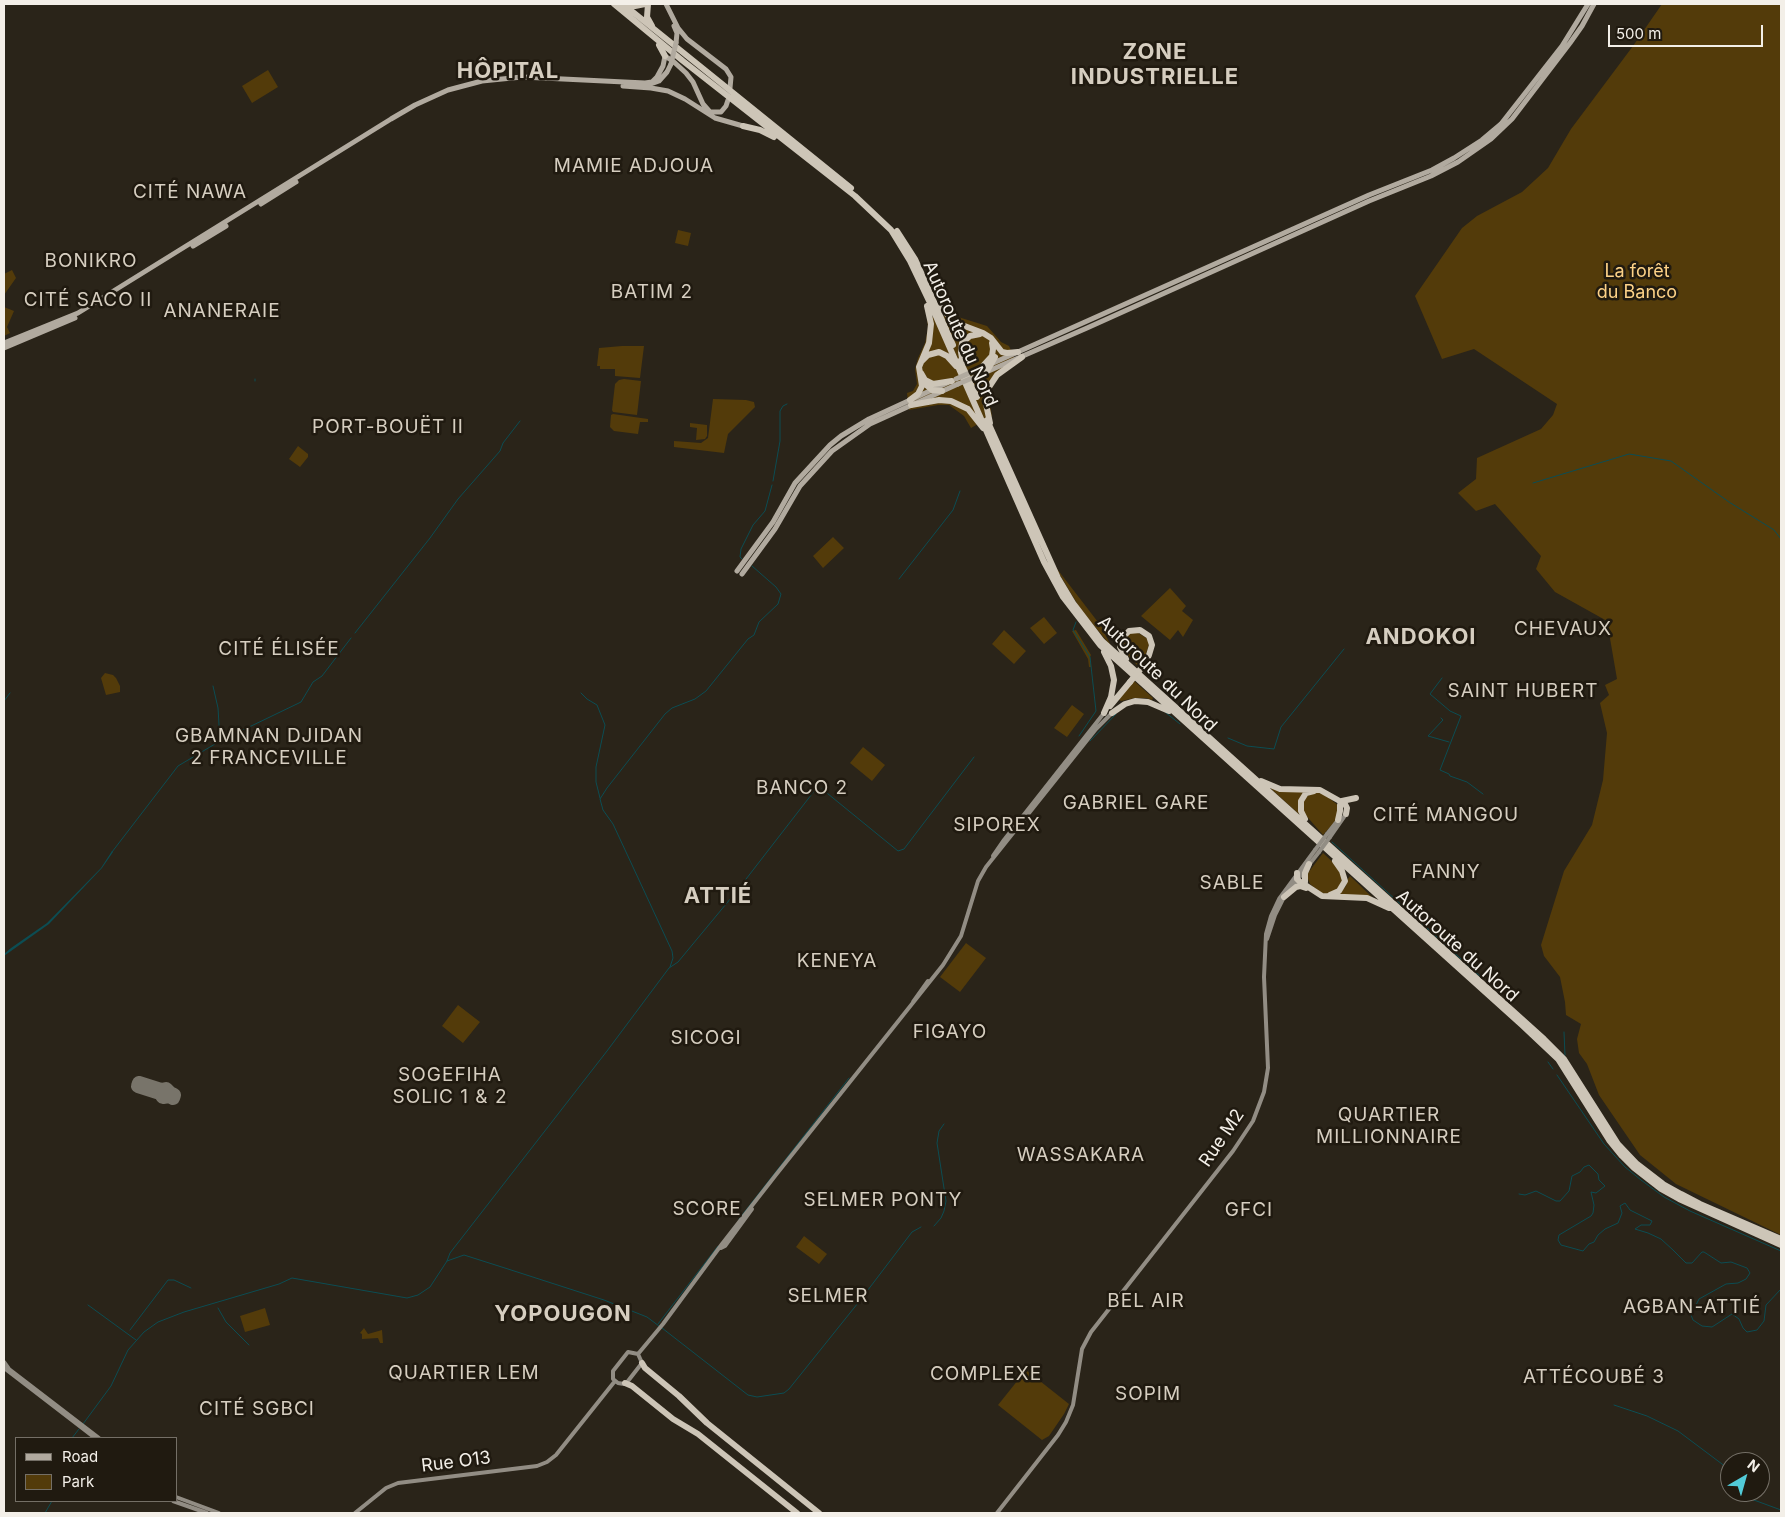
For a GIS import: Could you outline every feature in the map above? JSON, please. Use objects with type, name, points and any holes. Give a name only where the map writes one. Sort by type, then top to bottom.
[{"type":"highway","name":"Autoroute du Nord","points":[[614,4],[855,196],[885,224],[905,252],[923,283]]},
{"type":"highway","name":"Autoroute du Nord","points":[[623,4],[828,169],[880,213],[904,241],[963,371],[1040,553],[1063,597],[1100,645],[1561,1059],[1609,1140],[1634,1168],[1661,1189],[1679,1199],[1781,1244]]},
{"type":"highway","points":[[623,4],[647,5],[648,20],[661,36]]},
{"type":"highway","points":[[630,18],[660,46],[665,56]]},
{"type":"highway","points":[[743,126],[760,130],[789,144]]},
{"type":"highway","points":[[923,283],[950,319],[991,338],[1004,353],[1020,354]]},
{"type":"highway","points":[[910,402],[922,386],[919,367],[929,343],[931,317],[923,283]]},
{"type":"highway","points":[[963,371],[962,346],[966,339],[975,334],[982,334],[988,338],[993,349],[991,358],[980,371]]},
{"type":"highway","points":[[980,371],[993,363],[996,352],[995,344]]},
{"type":"highway","points":[[955,381],[938,384],[925,380],[920,369],[924,359],[930,353],[942,353],[963,371]]},
{"type":"highway","points":[[992,438],[987,411],[987,392],[997,375],[1020,354]]},
{"type":"highway","points":[[921,378],[932,390],[942,391]]},
{"type":"highway","points":[[910,402],[939,400],[958,404],[968,409],[992,438]]},
{"type":"highway","name":"Autoroute du Nord","points":[[992,438],[1058,578],[1087,623],[1102,640],[1310,827],[1561,1059],[1618,1144],[1637,1164],[1664,1184],[1700,1204],[1781,1239]]},
{"type":"highway","points":[[1104,713],[1130,682],[1151,651],[1150,640],[1143,631],[1135,629],[1123,636],[1120,647],[1122,654],[1134,670]]},
{"type":"highway","points":[[1100,645],[1111,666],[1114,680],[1111,697],[1104,713]]},
{"type":"highway","points":[[1112,713],[1125,704],[1142,701],[1155,704],[1176,715]]},
{"type":"highway","points":[[1253,777],[1280,789],[1317,789],[1349,809]]},
{"type":"highway","points":[[1310,827],[1302,814],[1300,804],[1306,793],[1319,791],[1341,803],[1356,798]]},
{"type":"highway","points":[[1338,820],[1341,803]]},
{"type":"highway","points":[[1295,878],[1325,895],[1335,894],[1342,888],[1345,882],[1344,875],[1327,850]]},
{"type":"highway","points":[[1305,882],[1305,873],[1309,864]]},
{"type":"highway","points":[[1295,878],[1309,889]]},
{"type":"highway","points":[[1284,897],[1292,889],[1300,886],[1325,897],[1354,896],[1367,898],[1398,913]]},
{"type":"highway","points":[[642,1362],[645,1368],[707,1422],[819,1513]]},
{"type":"highway","points":[[626,1383],[673,1419],[698,1434],[797,1513]]},
{"type":"main road","points":[[4,348],[47,331],[93,308],[391,120],[439,94],[465,85],[493,79],[540,78],[646,85],[656,83],[667,72],[671,64],[676,43],[675,29],[661,4]]},
{"type":"main road","points":[[666,4],[678,28],[687,39],[726,69],[731,80],[730,88]]},
{"type":"main road","points":[[993,363],[1020,354],[1369,195],[1422,174],[1460,155],[1488,136],[1510,114],[1562,46],[1588,4]]},
{"type":"main road","points":[[739,572],[761,544],[797,491],[826,457],[841,443],[863,428],[932,390],[1020,354],[1369,201],[1432,176],[1458,162],[1491,139],[1512,119],[1570,44],[1594,4]]},
{"type":"main road","points":[[628,83],[653,81],[661,70],[665,56],[686,73],[708,110],[716,113],[724,110],[728,100]]},
{"type":"main road","points":[[391,120],[440,96],[466,88],[492,83],[540,81],[651,88],[671,92],[715,118],[743,126]]},
{"type":"main road","points":[[694,105],[701,101]]},
{"type":"main road","points":[[4,343],[85,309],[347,149]]},
{"type":"main road","points":[[910,402],[942,391],[955,381]]},
{"type":"main road","points":[[1043,794],[1104,713]]},
{"type":"main road","points":[[638,1354],[952,951],[964,929],[978,881],[997,849],[1093,733],[1112,713]]},
{"type":"main road","points":[[1266,942],[1268,927],[1275,907],[1295,878],[1349,809]]},
{"type":"main road","points":[[1329,835],[1338,820]]},
{"type":"main road","points":[[1266,942],[1270,936],[1275,915],[1284,897],[1295,878],[1309,864],[1317,851]]},
{"type":"main road","name":"Rue M2","points":[[997,1513],[1058,1435],[1071,1411],[1084,1344],[1096,1326],[1233,1151],[1248,1130],[1257,1111],[1264,1092],[1268,1068],[1264,977],[1266,942]]},
{"type":"main road","points":[[721,1248],[725,1246],[778,1174]]},
{"type":"main road","points":[[628,1352],[638,1354],[642,1362],[626,1383],[615,1382],[612,1372],[619,1362],[628,1352]]},
{"type":"main road","points":[[4,1365],[94,1437]]},
{"type":"main road","name":"Rue O13","points":[[355,1513],[381,1492],[398,1483],[537,1466],[552,1458],[615,1382]]},
{"type":"main road","points":[[81,1426],[98,1437]]},
{"type":"main road","points":[[178,1498],[219,1513]]},
{"type":"main road","points":[[176,1502],[207,1513]]},
{"type":"green space","name":"La forêt du Banco","points":[[1662,4],[1781,4],[1781,1235],[1676,1184],[1640,1155],[1599,1095],[1587,1064],[1579,1053],[1577,1039],[1581,1024],[1566,1015],[1560,977],[1544,956],[1541,945],[1564,871],[1592,825],[1603,780],[1607,733],[1600,703],[1609,695],[1605,685],[1617,679],[1607,621],[1555,592],[1536,569],[1541,556],[1495,504],[1476,511],[1458,493],[1476,479],[1477,458],[1541,429],[1553,415],[1557,404],[1474,349],[1442,359],[1415,296],[1462,228],[1477,216],[1522,192],[1548,168],[1571,129]]},
{"type":"green space","points":[[268,70],[278,87],[252,103],[242,86]]},
{"type":"green space","points":[[678,230],[691,233],[688,246],[675,243]]},
{"type":"green space","points":[[12,270],[16,278],[4,295],[4,274]]},
{"type":"green space","points":[[4,307],[14,311],[7,327],[10,333],[4,336]]},
{"type":"green space","points":[[955,316],[987,326],[1001,342],[1009,346],[1017,364],[1002,373],[993,385],[989,399],[992,416],[971,428],[964,416],[949,405],[909,410],[907,393],[913,391],[917,384],[915,369],[925,343],[928,328],[927,317]]},
{"type":"green space","points":[[644,346],[640,378],[615,376],[615,369],[600,369],[600,366],[597,366],[599,348]]},
{"type":"green space","points":[[619,380],[641,381],[637,415],[613,412],[612,410],[615,384]]},
{"type":"green space","points":[[713,399],[746,400],[754,402],[755,407],[728,434],[724,453],[674,447],[674,441],[701,443],[708,438]]},
{"type":"green space","points":[[611,415],[648,419],[648,422],[640,422],[638,434],[614,431],[610,427]]},
{"type":"green space","points":[[690,423],[707,425],[707,436],[705,439],[696,440],[697,428],[690,427]]},
{"type":"green space","points":[[298,446],[308,454],[308,457],[300,467],[289,459]]},
{"type":"green space","points":[[833,537],[844,548],[823,568],[813,556]]},
{"type":"green space","points":[[1054,565],[1101,626],[1111,646],[1081,610]]},
{"type":"green space","points":[[1170,588],[1186,606],[1182,611],[1193,620],[1183,637],[1178,630],[1170,640],[1141,616]]},
{"type":"green space","points":[[1044,617],[1057,633],[1044,644],[1030,628]]},
{"type":"green space","points":[[1004,630],[1026,651],[1014,664],[992,644]]},
{"type":"green space","points":[[1076,630],[1091,655],[1091,667],[1089,667],[1088,659],[1072,631]]},
{"type":"green space","points":[[1135,631],[1148,639],[1149,644],[1146,654],[1137,665],[1124,651],[1122,640],[1125,635]]},
{"type":"green space","points":[[105,673],[116,678],[120,686],[120,692],[106,695],[101,678]]},
{"type":"green space","points":[[1133,680],[1153,698],[1152,700],[1135,698],[1121,701],[1118,699]]},
{"type":"green space","points":[[1072,705],[1084,714],[1067,737],[1054,728]]},
{"type":"green space","points":[[863,747],[885,765],[872,781],[850,763]]},
{"type":"green space","points":[[1268,786],[1306,790],[1301,816]]},
{"type":"green space","points":[[1314,792],[1324,794],[1339,806],[1337,819],[1323,835],[1303,812],[1305,797]]},
{"type":"green space","points":[[1323,853],[1337,866],[1344,878],[1339,891],[1325,894],[1310,884],[1308,873]]},
{"type":"green space","points":[[1350,876],[1372,897],[1337,896],[1346,886]]},
{"type":"green space","points":[[966,943],[986,958],[960,992],[940,977]]},
{"type":"green space","points":[[458,1005],[480,1022],[463,1043],[442,1026]]},
{"type":"green space","points":[[804,1236],[827,1254],[819,1264],[796,1247]]},
{"type":"green space","points":[[265,1308],[270,1325],[245,1332],[240,1316]]},
{"type":"green space","points":[[364,1328],[368,1334],[382,1330],[383,1343],[380,1343],[378,1338],[362,1339],[362,1334],[360,1333]]},
{"type":"green space","points":[[1026,1370],[1069,1404],[1049,1436],[1042,1440],[998,1405]]},
{"type":"water","points":[[112,851],[102,868],[49,924],[4,956],[11,948],[47,923],[101,868]]},
{"type":"waterway","points":[[773,481],[780,441],[780,411],[787,404]]},
{"type":"waterway","points":[[355,633],[430,538],[458,499],[500,451],[503,443],[520,421]]},
{"type":"waterway","points":[[1533,483],[1629,454],[1671,461],[1729,502],[1774,530],[1781,539]]},
{"type":"waterway","points":[[742,559],[740,557],[741,549],[753,525],[765,511],[772,485]]},
{"type":"waterway","points":[[899,579],[953,510],[960,491]]},
{"type":"waterway","points":[[670,967],[673,958],[672,951],[613,824],[603,810],[600,799],[665,714],[672,708],[695,699],[706,691],[748,639],[754,635],[759,622],[778,604],[781,594],[776,587],[752,566]]},
{"type":"waterway","points":[[1076,622],[1073,630],[1090,657],[1096,711],[1079,736]]},
{"type":"waterway","points":[[112,852],[178,766],[220,741],[301,702],[313,682],[322,676],[351,638]]},
{"type":"waterway","points":[[1228,738],[1247,746],[1274,749],[1281,727],[1344,649]]},
{"type":"waterway","points":[[1442,678],[1430,694],[1450,711],[1461,716],[1440,770],[1467,782],[1483,794]]},
{"type":"waterway","points":[[213,686],[218,708],[220,741]]},
{"type":"waterway","points":[[4,701],[10,693]]},
{"type":"waterway","points":[[581,693],[597,705],[605,725],[596,767],[596,782],[600,798]]},
{"type":"waterway","points":[[1165,712],[1180,724]]},
{"type":"waterway","points":[[1090,741],[1116,714]]},
{"type":"waterway","points":[[1441,718],[1443,720],[1428,736],[1449,742]]},
{"type":"waterway","points":[[822,789],[898,851],[904,849],[974,757]]},
{"type":"waterway","points":[[83,1424],[111,1386],[128,1350],[144,1332],[158,1322],[184,1312],[279,1284],[292,1278],[407,1298],[418,1295],[430,1287],[450,1253],[669,968],[678,962],[736,892],[815,790]]},
{"type":"waterway","points":[[1332,842],[1482,978]]},
{"type":"waterway","points":[[1564,1032],[1565,1055]]},
{"type":"waterway","points":[[1548,1062],[1553,1069]]},
{"type":"waterway","points":[[1557,1075],[1604,1144],[1625,1167],[1641,1180],[1664,1197],[1690,1211],[1781,1251]]},
{"type":"waterway","points":[[739,1219],[849,1078]]},
{"type":"waterway","points":[[934,1226],[941,1218],[946,1201],[937,1143],[939,1131],[944,1124]]},
{"type":"waterway","points":[[1519,1194],[1525,1195],[1536,1191],[1556,1201],[1560,1201],[1569,1191],[1572,1176],[1589,1165],[1598,1174],[1599,1180],[1605,1186],[1596,1193],[1591,1192],[1594,1205],[1593,1213],[1559,1235],[1558,1240],[1561,1245],[1583,1251],[1605,1229],[1618,1223],[1622,1213],[1620,1206],[1625,1203],[1630,1210],[1652,1221],[1650,1225],[1641,1225],[1635,1229],[1661,1239],[1686,1263],[1692,1263],[1704,1252],[1721,1263],[1731,1262],[1747,1268],[1750,1273],[1746,1279],[1738,1283],[1726,1284],[1699,1299],[1691,1315],[1693,1320],[1702,1326],[1712,1327],[1732,1314],[1739,1319],[1747,1332],[1757,1330],[1764,1321],[1766,1305],[1781,1289]]},
{"type":"waterway","points":[[662,1328],[748,1395],[757,1397],[784,1393],[858,1303],[912,1232],[921,1227]]},
{"type":"waterway","points":[[658,1324],[718,1246]]},
{"type":"waterway","points":[[447,1261],[464,1255],[604,1300],[647,1317],[659,1326]]},
{"type":"waterway","points":[[130,1330],[168,1280],[174,1280],[191,1288]]},
{"type":"waterway","points":[[88,1305],[136,1340]]},
{"type":"waterway","points":[[218,1308],[226,1322],[249,1345]]},
{"type":"waterway","points":[[1614,1405],[1647,1416],[1678,1431],[1720,1462]]},
{"type":"waterway","points":[[73,1437],[79,1429]]},
{"type":"waterway","points":[[45,1513],[51,1502]]},
{"type":"waterway","points":[[1759,1502],[1781,1510]]},
{"type":"runway","points":[[139,1083],[161,1090],[166,1089],[174,1095],[173,1098],[169,1096],[163,1097],[160,1093],[138,1086],[139,1083]]},
{"type":"district","name":"ZONE INDUSTRIELLE","points":[[1155,64]]},
{"type":"district","name":"HÔPITAL","points":[[508,71]]},
{"type":"district","name":"MAMIE ADJOUA","points":[[634,166]]},
{"type":"district","name":"CITÉ NAWA","points":[[190,192]]},
{"type":"district","name":"BONIKRO","points":[[91,261]]},
{"type":"district","name":"BATIM 2","points":[[652,292]]},
{"type":"district","name":"CITÉ SACO II","points":[[88,300]]},
{"type":"district","name":"ANANERAIE","points":[[222,311]]},
{"type":"district","name":"PORT-BOUËT II","points":[[388,427]]},
{"type":"district","name":"CHEVAUX","points":[[1563,629]]},
{"type":"district","name":"ANDOKOI","points":[[1421,637]]},
{"type":"district","name":"CITÉ ÉLISÉE","points":[[279,649]]},
{"type":"district","name":"SAINT HUBERT","points":[[1523,691]]},
{"type":"district","name":"GBAMNAN DJIDAN 2 FRANCEVILLE","points":[[269,747]]},
{"type":"district","name":"BANCO 2","points":[[802,788]]},
{"type":"district","name":"GABRIEL GARE","points":[[1136,803]]},
{"type":"district","name":"CITÉ MANGOU","points":[[1446,815]]},
{"type":"district","name":"SIPOREX","points":[[997,825]]},
{"type":"district","name":"FANNY","points":[[1446,872]]},
{"type":"district","name":"SABLE","points":[[1232,883]]},
{"type":"district","name":"ATTIÉ","points":[[718,896]]},
{"type":"district","name":"KENEYA","points":[[837,961]]},
{"type":"district","name":"FIGAYO","points":[[950,1032]]},
{"type":"district","name":"SICOGI","points":[[706,1038]]},
{"type":"district","name":"SOGEFIHA SOLIC 1 & 2","points":[[450,1086]]},
{"type":"district","name":"QUARTIER MILLIONNAIRE","points":[[1389,1126]]},
{"type":"district","name":"WASSAKARA","points":[[1081,1155]]},
{"type":"district","name":"SELMER PONTY","points":[[883,1200]]},
{"type":"district","name":"SCORE","points":[[707,1209]]},
{"type":"district","name":"GFCI","points":[[1249,1210]]},
{"type":"district","name":"SELMER","points":[[828,1296]]},
{"type":"district","name":"BEL AIR","points":[[1146,1301]]},
{"type":"district","name":"AGBAN-ATTIÉ","points":[[1692,1307]]},
{"type":"district","name":"YOPOUGON","points":[[563,1314]]},
{"type":"district","name":"QUARTIER LEM","points":[[464,1373]]},
{"type":"district","name":"COMPLEXE","points":[[986,1374]]},
{"type":"district","name":"ATTÉCOUBÉ 3","points":[[1594,1377]]},
{"type":"district","name":"SOPIM","points":[[1148,1394]]},
{"type":"district","name":"CITÉ SGBCI","points":[[257,1409]]}]
